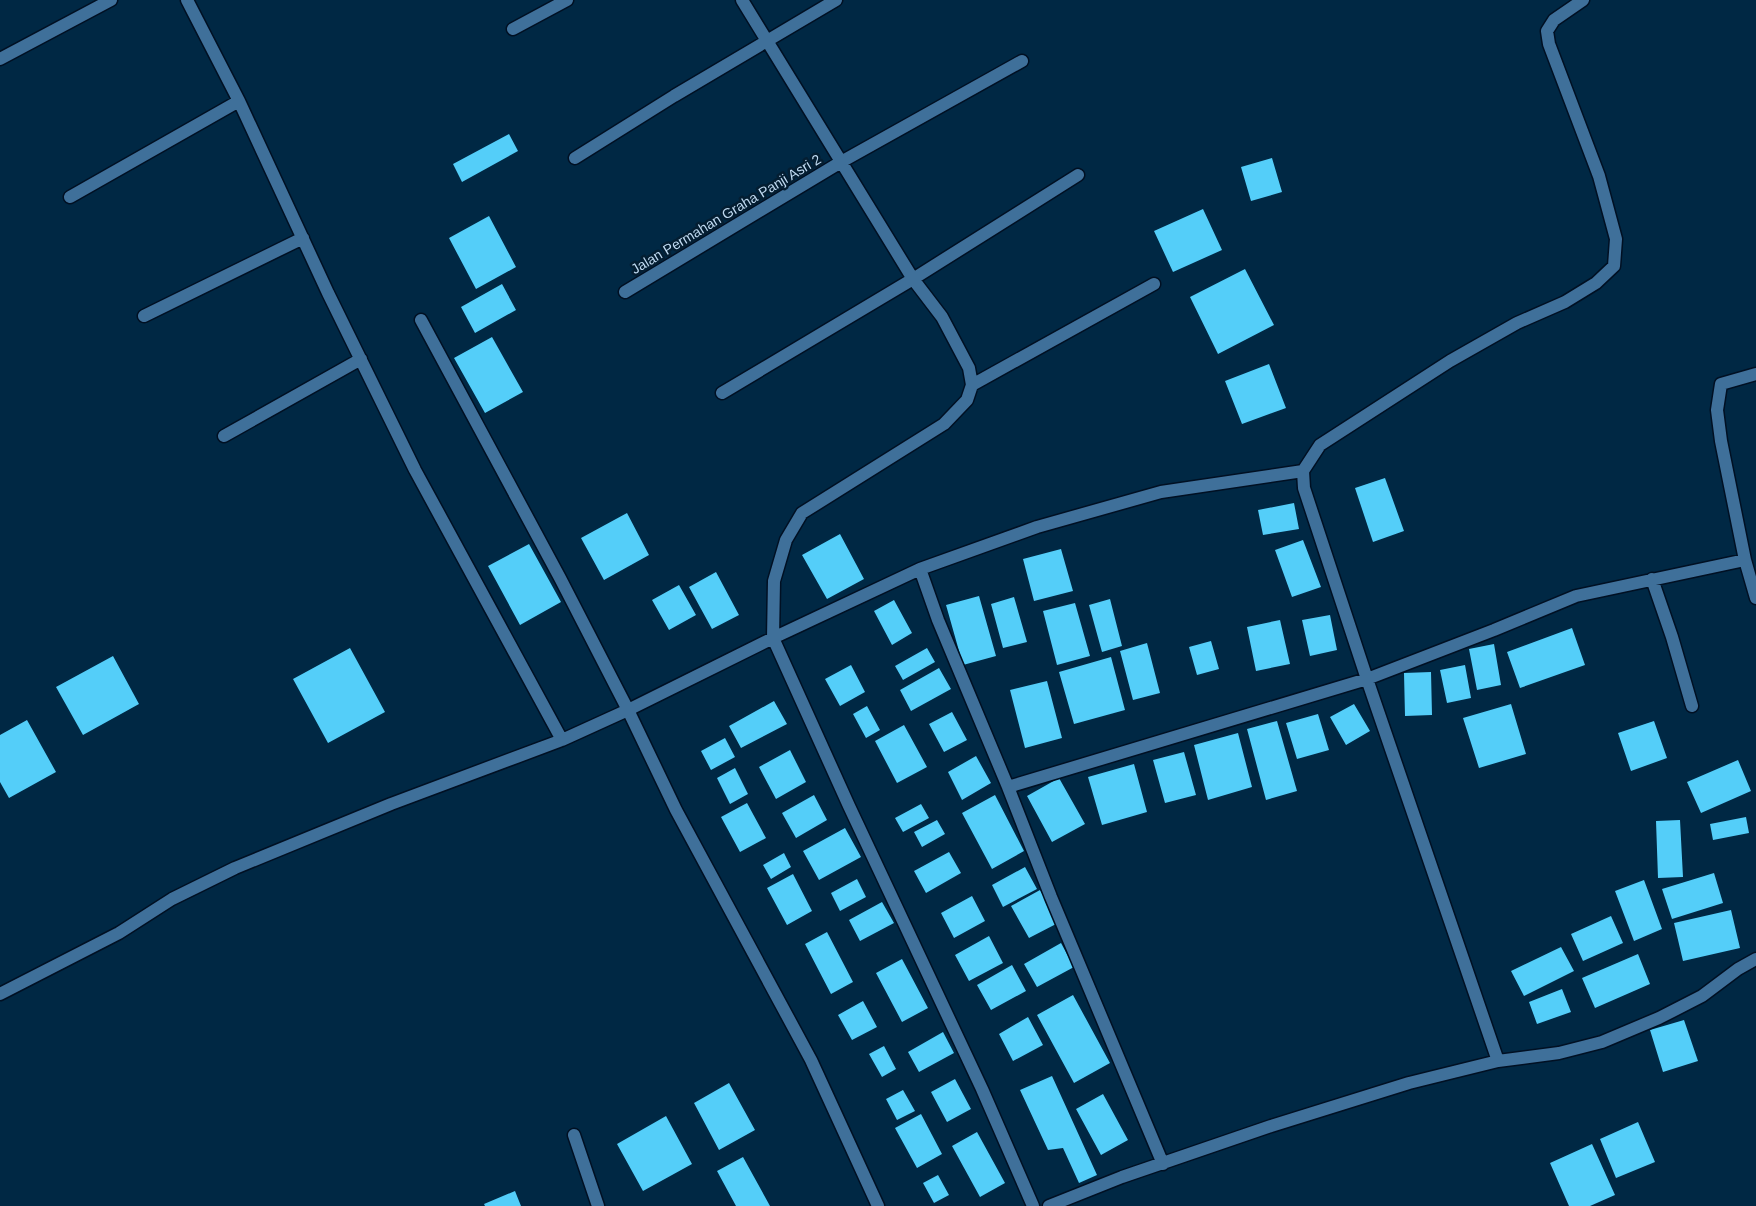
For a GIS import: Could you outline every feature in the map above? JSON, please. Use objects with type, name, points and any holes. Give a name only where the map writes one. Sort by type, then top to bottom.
[{"type":"street","points":[[0,59],[112,0]]},
{"type":"street","points":[[187,0],[239,101],[361,359],[416,470],[562,740]]},
{"type":"street","points":[[513,29],[567,0]]},
{"type":"street","name":"Jalan Permahan Graha Panji Asri 2","points":[[742,0],[913,279],[942,317],[969,368],[972,385]]},
{"type":"street","points":[[574,158],[836,0]]},
{"type":"street","points":[[1498,1061],[1367,679],[1304,488],[1303,471],[1320,445],[1348,426],[1450,361],[1517,323],[1565,302],[1596,283],[1614,266],[1616,239],[1599,176],[1549,44],[1547,31],[1554,20],[1583,0]]},
{"type":"street","name":"Jalan Permahan Graha Panji Asri 2","points":[[626,292],[841,162],[1022,61]]},
{"type":"street","points":[[70,196],[239,101]]},
{"type":"street","points":[[722,393],[913,279],[1078,175]]},
{"type":"street","points":[[144,316],[303,238]]},
{"type":"street","points":[[1033,1206],[982,1089],[849,806],[773,638],[774,581],[786,540],[802,513],[944,424],[967,400],[972,385],[1154,284]]},
{"type":"street","points":[[421,320],[560,578],[628,710],[676,810],[811,1060],[878,1206]]},
{"type":"street","points":[[224,436],[361,359]]},
{"type":"street","points":[[1756,374],[1721,384],[1717,410],[1744,560],[1756,598]]},
{"type":"street","points":[[0,994],[119,932],[172,899],[235,868],[391,804],[562,740],[920,569],[1037,527],[1161,492],[1303,471]]},
{"type":"street","points":[[1008,787],[1367,679],[1576,596],[1744,560]]},
{"type":"street","points":[[920,569],[954,659],[1163,1164]]},
{"type":"street","points":[[1652,579],[1692,706]]},
{"type":"street","points":[[1049,1206],[1106,1183],[1409,1083],[1498,1061],[1559,1053],[1602,1042],[1659,1018],[1702,996],[1738,969],[1756,959]]},
{"type":"street","points":[[574,1135],[598,1206]]},
{"type":"building","points":[[509,134],[518,151],[462,182],[453,164]]},
{"type":"building","points":[[1272,158],[1282,192],[1251,201],[1241,167]]},
{"type":"building","points":[[1203,209],[1222,250],[1173,272],[1154,231]]},
{"type":"building","points":[[489,216],[516,267],[476,289],[449,238]]},
{"type":"building","points":[[1245,269],[1274,325],[1218,354],[1190,297]]},
{"type":"building","points":[[502,284],[516,310],[475,333],[461,307]]},
{"type":"building","points":[[492,337],[523,392],[485,413],[454,358]]},
{"type":"building","points":[[1269,364],[1286,408],[1242,424],[1225,381]]},
{"type":"building","points":[[1385,478],[1404,531],[1373,542],[1355,488]]},
{"type":"building","points":[[1294,503],[1299,529],[1263,535],[1258,510]]},
{"type":"building","points":[[627,513],[649,555],[604,580],[581,538]]},
{"type":"building","points":[[840,534],[864,579],[827,599],[802,555]]},
{"type":"building","points":[[1303,540],[1321,587],[1292,597],[1275,550]]},
{"type":"building","points":[[529,544],[561,602],[520,625],[488,566]]},
{"type":"building","points":[[1061,549],[1073,591],[1034,601],[1023,559]]},
{"type":"building","points":[[716,572],[739,615],[712,629],[689,587]]},
{"type":"building","points":[[679,585],[696,615],[669,630],[652,600]]},
{"type":"building","points":[[979,596],[996,656],[963,665],[946,605]]},
{"type":"building","points":[[1014,597],[1027,642],[1003,648],[991,604]]},
{"type":"building","points":[[1110,599],[1122,646],[1102,652],[1089,605]]},
{"type":"building","points":[[894,600],[912,633],[892,645],[874,611]]},
{"type":"building","points":[[1075,603],[1090,656],[1057,665],[1043,611]]},
{"type":"building","points":[[1330,615],[1337,650],[1310,656],[1302,620]]},
{"type":"building","points":[[1280,620],[1290,664],[1256,671],[1247,627]]},
{"type":"building","points":[[1572,628],[1585,665],[1520,688],[1507,652]]},
{"type":"building","points":[[1211,641],[1219,669],[1197,675],[1189,647]]},
{"type":"building","points":[[1147,643],[1160,693],[1133,700],[1120,651]]},
{"type":"building","points":[[1494,644],[1501,685],[1477,690],[1469,649]]},
{"type":"building","points":[[350,648],[385,712],[328,743],[293,679]]},
{"type":"building","points":[[927,648],[935,662],[903,680],[895,666]]},
{"type":"building","points":[[113,656],[139,704],[83,735],[56,687]]},
{"type":"building","points":[[1111,657],[1125,710],[1074,724],[1059,672]]},
{"type":"building","points":[[851,665],[865,692],[840,706],[825,679]]},
{"type":"building","points":[[1465,665],[1471,698],[1447,703],[1440,670]]},
{"type":"building","points":[[939,668],[951,689],[911,711],[900,690]]},
{"type":"building","points":[[1431,672],[1432,715],[1405,716],[1404,673]]},
{"type":"building","points":[[1047,681],[1062,738],[1025,748],[1010,690]]},
{"type":"building","points":[[774,701],[787,724],[741,748],[729,726]]},
{"type":"building","points":[[1354,704],[1370,731],[1346,745],[1330,717]]},
{"type":"building","points":[[1511,704],[1526,754],[1479,768],[1463,718]]},
{"type":"building","points":[[867,706],[880,730],[866,738],[853,714]]},
{"type":"building","points":[[952,712],[967,740],[944,752],[929,724]]},
{"type":"building","points":[[1318,714],[1329,750],[1297,759],[1286,723]]},
{"type":"building","points":[[27,720],[56,772],[9,798],[0,782],[0,735]]},
{"type":"building","points":[[1277,721],[1297,791],[1266,800],[1247,729]]},
{"type":"building","points":[[1654,721],[1667,758],[1631,771],[1618,733]]},
{"type":"building","points":[[904,725],[927,767],[897,783],[875,741]]},
{"type":"building","points":[[1238,733],[1252,787],[1208,800],[1194,745]]},
{"type":"building","points":[[725,738],[735,757],[711,770],[701,751]]},
{"type":"building","points":[[790,750],[806,782],[776,799],[759,767]]},
{"type":"building","points":[[1184,752],[1196,795],[1165,803],[1153,760]]},
{"type":"building","points":[[976,756],[991,783],[962,800],[948,772]]},
{"type":"building","points":[[1738,760],[1751,791],[1701,813],[1687,782]]},
{"type":"building","points":[[1134,764],[1147,812],[1102,825],[1088,777]]},
{"type":"building","points":[[735,768],[748,794],[730,804],[717,778]]},
{"type":"building","points":[[1059,778],[1085,824],[1052,842],[1027,796]]},
{"type":"building","points":[[814,795],[827,820],[796,838],[782,813]]},
{"type":"building","points":[[995,795],[1024,851],[992,869],[962,813]]},
{"type":"building","points":[[747,803],[766,838],[740,852],[721,817]]},
{"type":"building","points":[[921,804],[929,818],[903,832],[895,818]]},
{"type":"building","points":[[1746,817],[1749,833],[1713,840],[1710,824]]},
{"type":"building","points":[[937,820],[945,834],[922,847],[914,832]]},
{"type":"building","points":[[1680,820],[1683,877],[1658,878],[1656,821]]},
{"type":"building","points":[[845,828],[861,857],[819,880],[803,851]]},
{"type":"building","points":[[949,852],[961,873],[926,893],[914,871]]},
{"type":"building","points":[[784,853],[791,867],[771,879],[763,865]]},
{"type":"building","points":[[1025,867],[1037,889],[1003,907],[992,885]]},
{"type":"building","points":[[1714,873],[1723,903],[1672,919],[1662,889]]},
{"type":"building","points":[[793,874],[812,911],[787,925],[767,888]]},
{"type":"building","points":[[857,879],[866,897],[840,911],[831,893]]},
{"type":"building","points":[[1644,880],[1662,929],[1634,941],[1615,891]]},
{"type":"building","points":[[1040,890],[1058,923],[1029,938],[1011,906]]},
{"type":"building","points":[[972,896],[985,921],[954,938],[941,913]]},
{"type":"building","points":[[882,902],[894,923],[860,941],[849,920]]},
{"type":"building","points":[[1731,910],[1740,948],[1683,961],[1674,923]]},
{"type":"building","points":[[1611,916],[1623,943],[1583,961],[1571,934]]},
{"type":"building","points":[[827,932],[853,982],[831,994],[805,944]]},
{"type":"building","points":[[989,936],[1003,963],[969,981],[955,955]]},
{"type":"building","points":[[1061,943],[1074,967],[1037,987],[1024,964]]},
{"type":"building","points":[[1561,947],[1574,971],[1524,996],[1511,971]]},
{"type":"building","points":[[1638,954],[1650,984],[1595,1008],[1582,978]]},
{"type":"building","points":[[902,959],[928,1008],[902,1022],[876,973]]},
{"type":"building","points":[[1012,965],[1026,991],[991,1010],[977,985]]},
{"type":"building","points":[[1562,989],[1571,1012],[1537,1024],[1529,1002]]},
{"type":"building","points":[[1073,995],[1110,1063],[1074,1083],[1037,1015]]},
{"type":"building","points":[[863,1001],[877,1027],[852,1040],[838,1015]]},
{"type":"building","points":[[1028,1017],[1043,1045],[1013,1061],[999,1034]]},
{"type":"building","points":[[1684,1020],[1698,1061],[1663,1072],[1650,1030]]},
{"type":"building","points":[[943,1032],[954,1053],[919,1072],[908,1052]]},
{"type":"building","points":[[884,1046],[896,1069],[882,1077],[869,1054]]},
{"type":"building","points":[[1052,1076],[1097,1175],[1079,1183],[1063,1148],[1048,1150],[1020,1090]]},
{"type":"building","points":[[955,1079],[971,1109],[947,1122],[931,1092]]},
{"type":"building","points":[[729,1083],[755,1130],[719,1150],[694,1103]]},
{"type":"building","points":[[903,1090],[915,1111],[897,1120],[886,1099]]},
{"type":"building","points":[[1103,1094],[1128,1140],[1101,1155],[1076,1109]]},
{"type":"building","points":[[921,1114],[942,1154],[917,1168],[895,1128]]},
{"type":"building","points":[[666,1116],[692,1164],[643,1191],[617,1144]]},
{"type":"building","points":[[1638,1122],[1655,1162],[1616,1178],[1600,1139]]},
{"type":"building","points":[[977,1132],[1005,1183],[980,1197],[952,1146]]},
{"type":"building","points":[[1592,1144],[1615,1195],[1590,1206],[1569,1206],[1550,1163]]},
{"type":"building","points":[[743,1157],[770,1206],[736,1206],[717,1171]]},
{"type":"building","points":[[938,1175],[949,1195],[934,1203],[923,1183]]},
{"type":"building","points":[[515,1191],[521,1206],[485,1206],[484,1204]]}]
